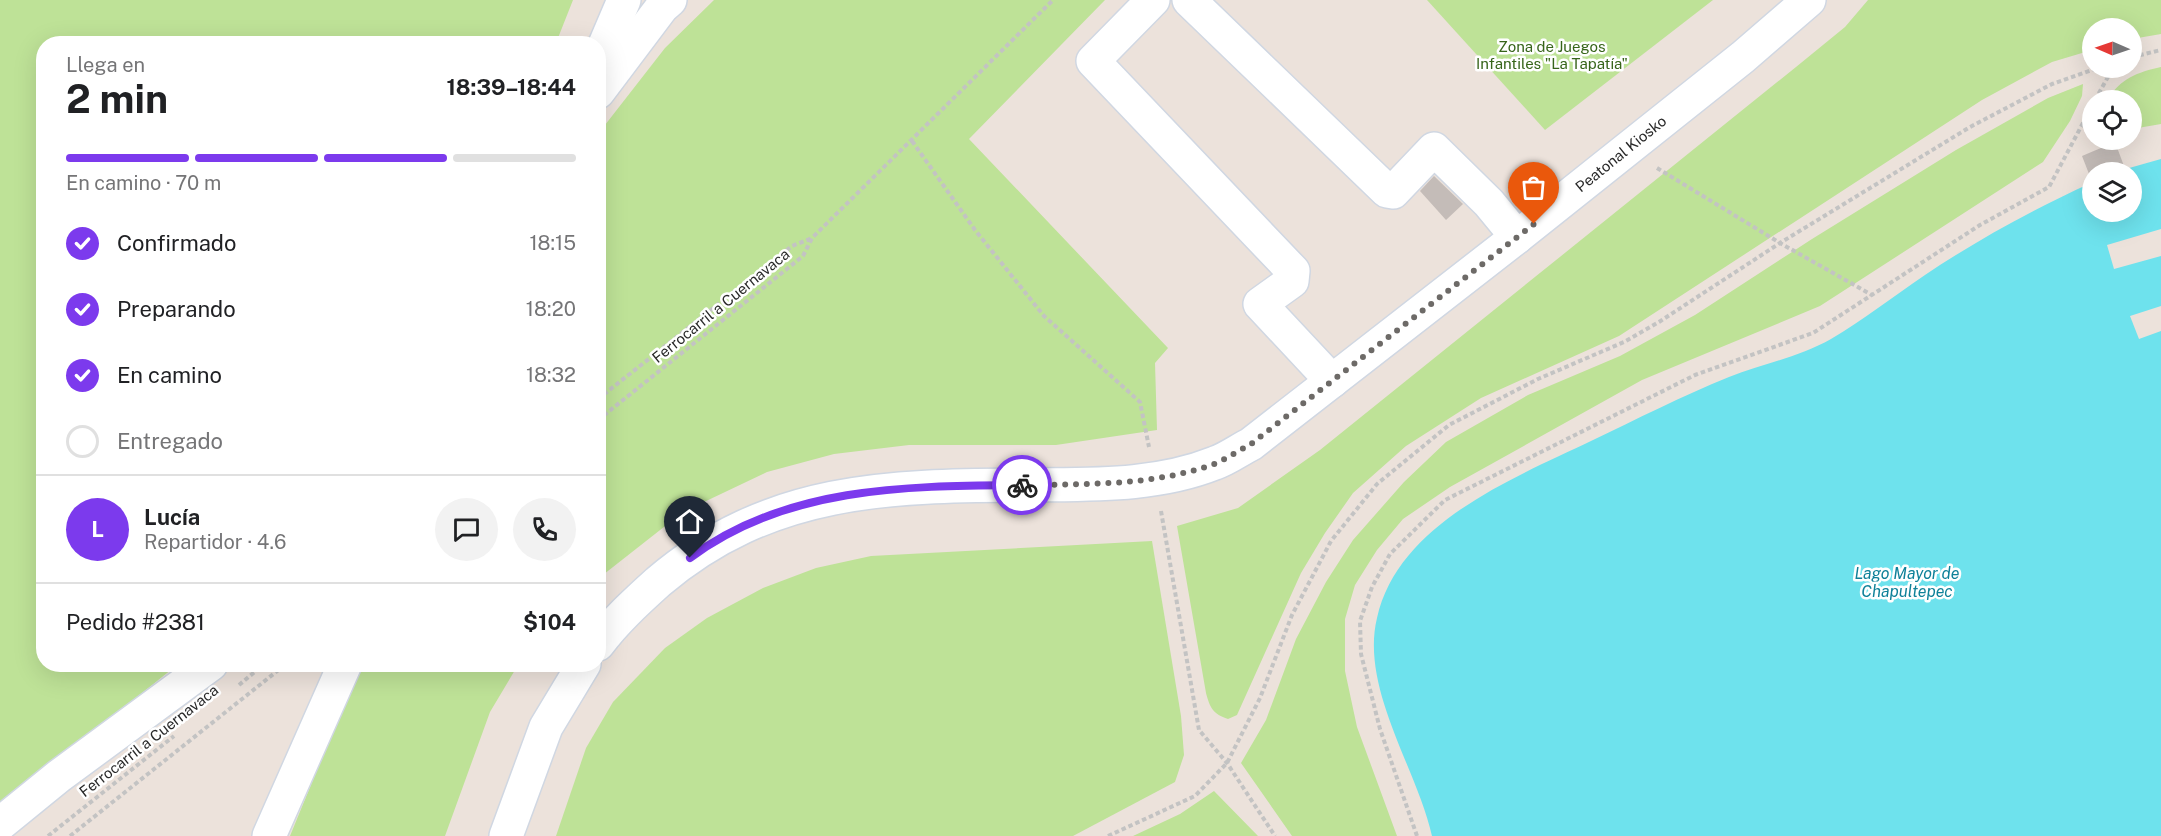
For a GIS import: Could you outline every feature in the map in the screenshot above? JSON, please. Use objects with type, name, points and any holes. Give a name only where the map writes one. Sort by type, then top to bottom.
[{"type":"street","points":[[606,82],[670,0]]},
{"type":"street","points":[[1153,0],[1093,61],[1293,271],[1292,281],[1260,304],[1332,381]]},
{"type":"street","points":[[1189,0],[1387,191],[1393,192],[1434,149],[1489,202],[1517,237]]},
{"type":"street","name":"Peatonal Kiosko","points":[[606,635],[639,598],[709,543],[789,508],[833,497],[911,487],[1108,484],[1156,479],[1215,463],[1251,444],[1517,237],[1743,57],[1809,0]]},
{"type":"street","points":[[606,44],[623,8]]},
{"type":"street","points":[[0,824],[58,776],[200,672]]},
{"type":"street","points":[[269,836],[341,672]]},
{"type":"street","points":[[506,836],[546,727],[579,672]]},
{"type":"path","points":[[812,238],[1053,0]]},
{"type":"path","points":[[2142,55],[2161,50]]},
{"type":"path","points":[[1108,836],[1195,796],[1227,763],[1260,698],[1292,615],[1331,541],[1377,484],[1449,424],[1538,379],[1641,332],[1780,243],[1970,127],[2052,84],[2082,74]]},
{"type":"path","points":[[1417,836],[1367,689],[1361,654],[1360,621],[1372,587],[1390,554],[1445,500],[1484,478],[1695,375],[1813,333],[1980,225],[2049,187],[2082,125]]},
{"type":"path","points":[[912,141],[975,230],[1044,316],[1140,402],[1156,479],[1199,730],[1227,763],[1275,836]]},
{"type":"path","points":[[1632,145],[1659,170],[1872,295]]},
{"type":"path","name":"Ferrocarril a Cuernavaca","points":[[606,393],[792,246],[812,238]]},
{"type":"path","name":"Ferrocarril a Cuernavaca","points":[[606,414],[803,256],[812,238]]},
{"type":"path","name":"Ferrocarril a Cuernavaca","points":[[236,687],[254,672]]},
{"type":"path","name":"Ferrocarril a Cuernavaca","points":[[70,836],[276,672]]},
{"type":"path","name":"Ferrocarril a Cuernavaca","points":[[48,836],[180,732]]},
{"type":"green space","points":[[0,0],[573,0],[559,36],[36,36],[36,672],[168,672],[0,807]]},
{"type":"green space","points":[[714,0],[1105,0],[969,139],[1168,348],[1155,363],[1157,430],[1056,445],[909,445],[834,454],[767,472],[683,512],[606,572],[606,124],[665,48]]},
{"type":"green space","name":"Zona de Juegos Infantiles \"La Tapatía\"","points":[[1427,0],[1713,0],[1545,130]]},
{"type":"green space","points":[[1868,0],[2161,0],[2161,34],[2142,37],[2142,18],[2082,18],[2082,53],[2052,62],[1982,100],[1619,336],[1481,398],[1406,446],[1353,493],[1325,533],[1301,573],[1237,715],[1228,719],[1216,713],[1206,693],[1177,526],[1238,508],[1320,450],[1845,27]]},
{"type":"green space","points":[[2161,67],[2161,124],[2142,127],[2142,90],[2115,90],[2130,78],[2142,78],[2142,72]]},
{"type":"green space","points":[[2083,84],[2082,96],[2070,121],[2043,162],[1820,306],[1642,380],[1450,487],[1403,519],[1377,550],[1355,585],[1345,619],[1345,671],[1357,727],[1397,836],[1292,836],[1241,763],[1266,720],[1296,639],[1326,582],[1353,540],[1404,482],[1446,442],[1528,395],[1620,356],[1695,315],[1956,150],[2048,98]]},
{"type":"green space","points":[[1152,541],[1181,716],[1184,755],[1175,782],[1073,836],[556,836],[586,748],[613,702],[665,648],[707,618],[763,588],[816,568],[871,556]]},
{"type":"green space","points":[[357,672],[514,672],[490,712],[445,836],[290,836]]},
{"type":"green space","points":[[1214,791],[1258,836],[1133,836],[1180,814]]},
{"type":"water","name":"Lago Mayor de Chapultepec","points":[[2161,159],[2161,836],[1432,836],[1425,810],[1383,700],[1376,672],[1374,645],[1377,618],[1389,585],[1408,555],[1434,530],[1463,508],[1528,471],[1711,384],[1806,351],[1831,339],[1985,237],[2082,187],[2082,222],[2142,222],[2142,164]]},
{"type":"pier","points":[[2161,229],[2161,256],[2114,269],[2107,245]]},
{"type":"pier","points":[[2161,306],[2161,331],[2139,339],[2130,316]]},
{"type":"building","points":[[2096,150],[2118,150],[2122,162],[2084,162],[2082,156]]},
{"type":"building","points":[[1434,176],[1463,204],[1446,220],[1420,191]]},
{"type":"way so far","points":[[1022,485],[1108,484],[1156,479],[1215,463],[1251,444],[1534,224]]},
{"type":"route","points":[[690,558],[709,543],[753,523],[789,508],[833,497],[911,487],[1022,485]]}]
